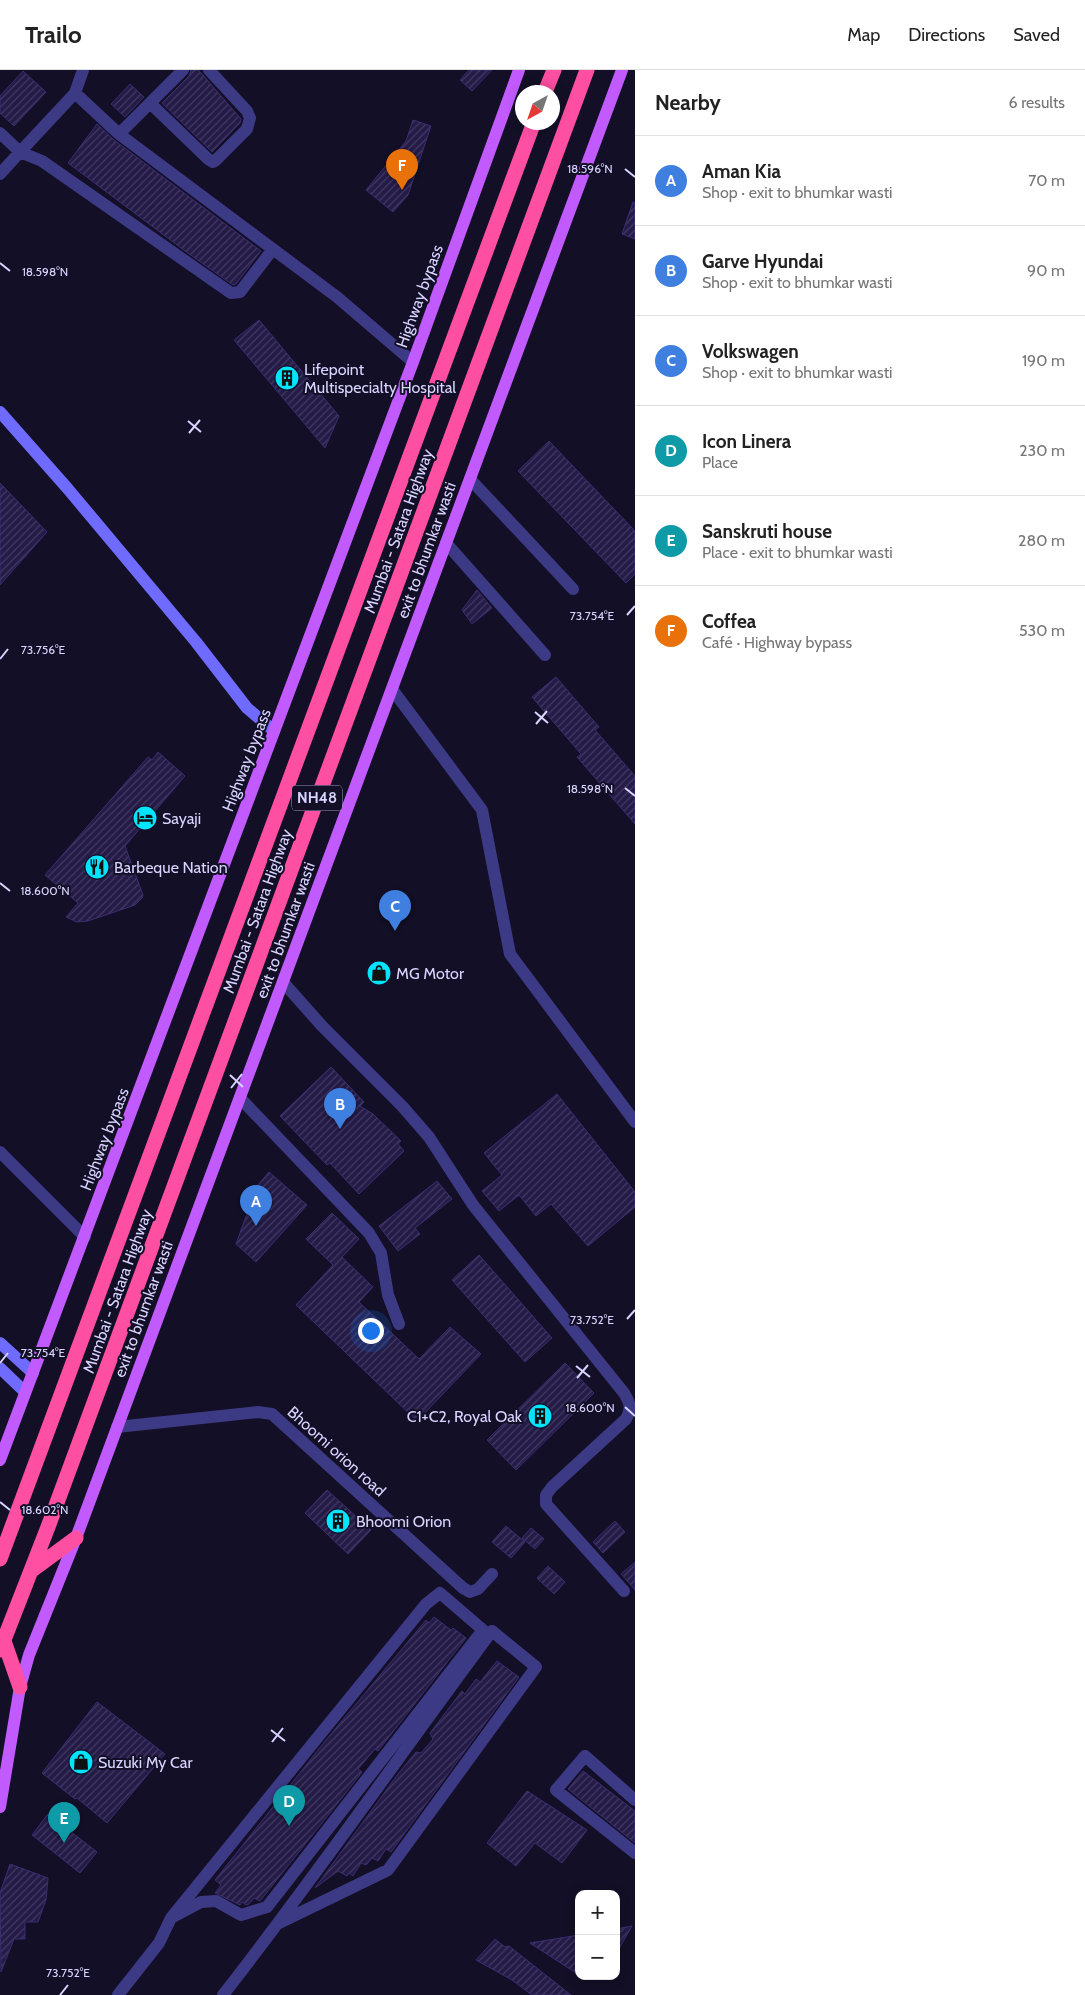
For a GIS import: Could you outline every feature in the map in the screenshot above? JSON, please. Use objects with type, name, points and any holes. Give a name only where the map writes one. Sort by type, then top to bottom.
[{"type":"highway","points":[[549,85],[554,70]]},
{"type":"highway","name":"Mumbai - Satara Highway","points":[[2,1646],[587,70]]},
{"type":"highway","name":"Mumbai - Satara Highway","points":[[0,1559],[3,1545],[531,130]]},
{"type":"highway","points":[[30,1572],[76,1538]]},
{"type":"highway","points":[[2,1646],[20,1687]]},
{"type":"main road","name":"Highway bypass","points":[[0,1460],[412,362],[519,70]]},
{"type":"main road","name":"exit to bhumkar wasti","points":[[0,1807],[20,1687],[29,1654],[76,1538],[622,70]]},
{"type":"street","points":[[0,174],[75,92],[83,70]]},
{"type":"street","points":[[119,134],[183,70]]},
{"type":"street","points":[[150,103],[213,162],[247,129],[250,118],[247,111],[209,70]]},
{"type":"street","points":[[75,92],[119,134],[336,297],[412,362]]},
{"type":"street","points":[[0,133],[20,152],[49,164],[231,293],[240,292],[273,249]]},
{"type":"street","points":[[0,412],[88,512],[196,642],[247,708],[274,731]]},
{"type":"street","points":[[470,479],[573,589]]},
{"type":"street","points":[[446,543],[545,655]]},
{"type":"street","points":[[392,689],[482,810],[510,954],[635,1122]]},
{"type":"street","points":[[283,982],[322,1026],[402,1106],[429,1137],[473,1205],[630,1402],[631,1410],[626,1419],[552,1487],[546,1495],[546,1504],[624,1592]]},
{"type":"street","points":[[240,1098],[369,1233],[381,1253],[388,1295],[399,1324]]},
{"type":"street","points":[[0,1152],[85,1237]]},
{"type":"street","points":[[0,1343],[33,1373]]},
{"type":"street","points":[[0,1368],[25,1392]]},
{"type":"street","name":"Bhoomi orion road","points":[[117,1427],[258,1412],[272,1414],[463,1588],[470,1592],[478,1589],[492,1574]]},
{"type":"street","points":[[118,1995],[159,1943],[171,1918],[426,1604],[440,1593],[483,1630],[267,1907],[241,1915],[216,1902],[201,1902],[171,1918]]},
{"type":"street","points":[[223,1995],[279,1923],[492,1631],[536,1667],[388,1870],[279,1923]]},
{"type":"street","points":[[635,1800],[585,1756],[556,1790],[635,1853]]},
{"type":"building","points":[[191,70],[198,70],[241,119],[240,123],[212,152],[162,103],[189,76]]},
{"type":"building","points":[[469,70],[492,70],[472,91],[460,80]]},
{"type":"building","points":[[23,71],[46,92],[14,126],[0,113],[0,96]]},
{"type":"building","points":[[130,84],[144,97],[125,117],[111,104]]},
{"type":"building","points":[[413,120],[431,126],[408,195],[393,212],[366,190],[406,141]]},
{"type":"building","points":[[97,124],[114,140],[261,251],[236,284],[233,285],[185,251],[68,163]]},
{"type":"building","points":[[633,202],[635,203],[635,239],[622,234]]},
{"type":"building","name":"Lifepoint Multispecialty Hospital","points":[[259,320],[339,416],[325,448],[234,340]]},
{"type":"building","points":[[549,441],[635,531],[635,574],[626,583],[518,471]]},
{"type":"building","points":[[0,483],[47,532],[0,585]]},
{"type":"building","points":[[477,590],[492,608],[472,624],[462,610]]},
{"type":"building","points":[[556,677],[599,727],[595,730],[635,776],[635,824],[577,757],[581,754],[532,697]]},
{"type":"building","points":[[158,752],[185,776],[125,846],[143,895],[142,898],[135,905],[88,921],[77,922],[66,917],[78,903],[45,875],[148,757],[152,760]]},
{"type":"building","points":[[331,1067],[364,1102],[360,1106],[373,1114],[401,1141],[398,1144],[404,1151],[359,1194],[330,1163],[327,1165],[280,1116]]},
{"type":"building","points":[[557,1094],[635,1192],[635,1207],[588,1246],[551,1204],[536,1216],[519,1195],[499,1211],[482,1191],[502,1175],[484,1153]]},
{"type":"building","points":[[269,1172],[307,1205],[256,1262],[236,1244],[257,1186]]},
{"type":"building","points":[[437,1181],[452,1199],[415,1228],[420,1234],[398,1251],[379,1226]]},
{"type":"building","points":[[332,1213],[359,1239],[342,1257],[373,1287],[359,1302],[419,1359],[450,1327],[481,1354],[417,1421],[296,1305],[333,1265],[306,1239]]},
{"type":"building","points":[[479,1255],[552,1338],[525,1362],[452,1280]]},
{"type":"building","name":"C1+C2, Royal Oak","points":[[565,1363],[594,1393],[516,1470],[487,1440]]},
{"type":"building","name":"Bhoomi Orion","points":[[327,1490],[371,1530],[348,1554],[305,1513]]},
{"type":"building","points":[[615,1521],[625,1532],[603,1553],[593,1542]]},
{"type":"building","points":[[506,1526],[525,1542],[511,1558],[492,1542]]},
{"type":"building","points":[[531,1528],[544,1539],[535,1549],[522,1538]]},
{"type":"building","points":[[635,1562],[635,1590],[621,1574]]},
{"type":"building","points":[[548,1566],[565,1582],[554,1594],[537,1578]]},
{"type":"building","points":[[434,1617],[451,1630],[453,1628],[466,1638],[378,1751],[375,1749],[358,1769],[362,1772],[341,1799],[260,1901],[254,1898],[249,1904],[246,1905],[242,1902],[240,1905],[215,1893],[221,1885],[215,1880],[326,1740],[426,1620],[429,1623]]},
{"type":"building","points":[[497,1661],[519,1677],[391,1852],[386,1849],[378,1861],[372,1858],[366,1865],[361,1863],[353,1876],[349,1873],[347,1876],[338,1871],[315,1888],[398,1774],[416,1752],[421,1753],[433,1739],[430,1733],[462,1691],[465,1694],[476,1679],[480,1682]]},
{"type":"building","points":[[97,1702],[165,1754],[107,1823],[77,1798],[75,1799],[42,1773]]},
{"type":"building","points":[[583,1771],[635,1811],[635,1843],[568,1789]]},
{"type":"building","points":[[527,1791],[587,1830],[562,1863],[535,1843],[516,1866],[487,1843]]},
{"type":"building","points":[[48,1814],[97,1852],[80,1873],[32,1835]]},
{"type":"building","points":[[10,1864],[48,1878],[46,1900],[38,1922],[25,1922],[25,1939],[14,1939],[1,1972],[0,1893]]},
{"type":"building","points":[[632,1926],[620,1947],[620,1935],[620,1928]]},
{"type":"building","points":[[575,1936],[575,1972],[530,1943]]},
{"type":"building","points":[[495,1939],[505,1947],[509,1946],[571,1995],[532,1995],[512,1980],[476,1960]]},
{"type":"place","name":"Coffea","points":[[402,190]]},
{"type":"place","name":"Lifepoint Multispecialty Hospital","points":[[287,378]]},
{"type":"place","name":"Sayaji","points":[[145,818]]},
{"type":"place","name":"Barbeque Nation","points":[[97,867]]},
{"type":"place","name":"Volkswagen","points":[[395,931]]},
{"type":"place","name":"MG Motor","points":[[379,973]]},
{"type":"place","name":"Garve Hyundai","points":[[340,1129]]},
{"type":"place","name":"Aman Kia","points":[[256,1226]]},
{"type":"place","name":"C1+C2, Royal Oak","points":[[540,1416]]},
{"type":"place","name":"Bhoomi Orion","points":[[338,1521]]},
{"type":"place","name":"Suzuki My Car","points":[[81,1762]]},
{"type":"place","name":"Icon Linera","points":[[289,1826]]},
{"type":"place","name":"Sanskruti house","points":[[64,1843]]}]
